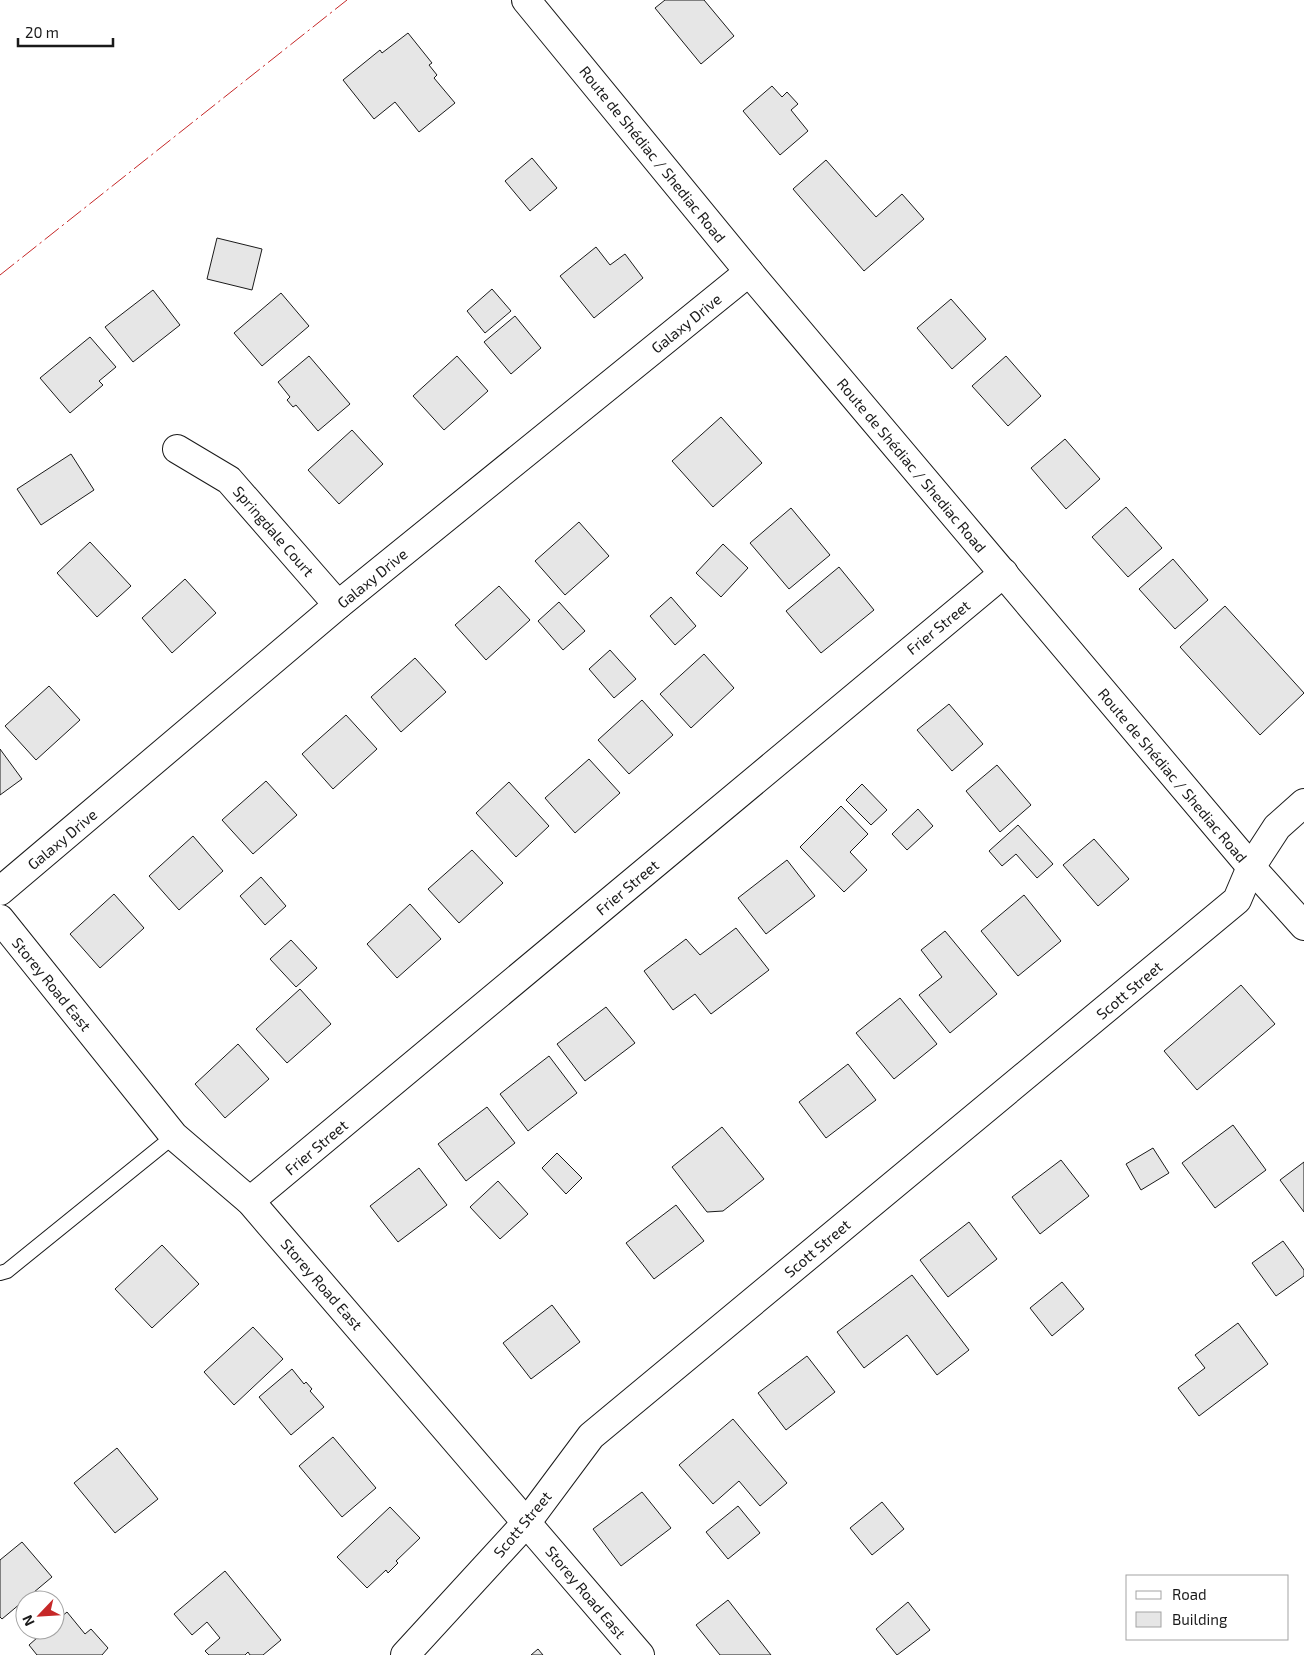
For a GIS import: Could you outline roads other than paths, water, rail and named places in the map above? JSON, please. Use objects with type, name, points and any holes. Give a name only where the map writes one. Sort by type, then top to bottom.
[{"type":"street","name":"Route de Shédiac / Shediac Road","points":[[526,0],[749,272],[1251,867],[1304,926]]},
{"type":"street","name":"Galaxy Drive","points":[[0,891],[338,605],[749,272]]},
{"type":"street","name":"Springdale Court","points":[[177,449],[229,480],[338,605]]},
{"type":"street","name":"Frier Street","points":[[250,1201],[1004,573]]},
{"type":"street","name":"Scott Street","points":[[405,1655],[527,1522],[591,1436],[1237,900],[1251,867],[1277,828],[1304,803]]},
{"type":"street","name":"Storey Road East","points":[[0,919],[174,1136],[250,1201],[640,1655]]},
{"type":"lane","points":[[0,1273],[7,1271],[174,1136]]}]
